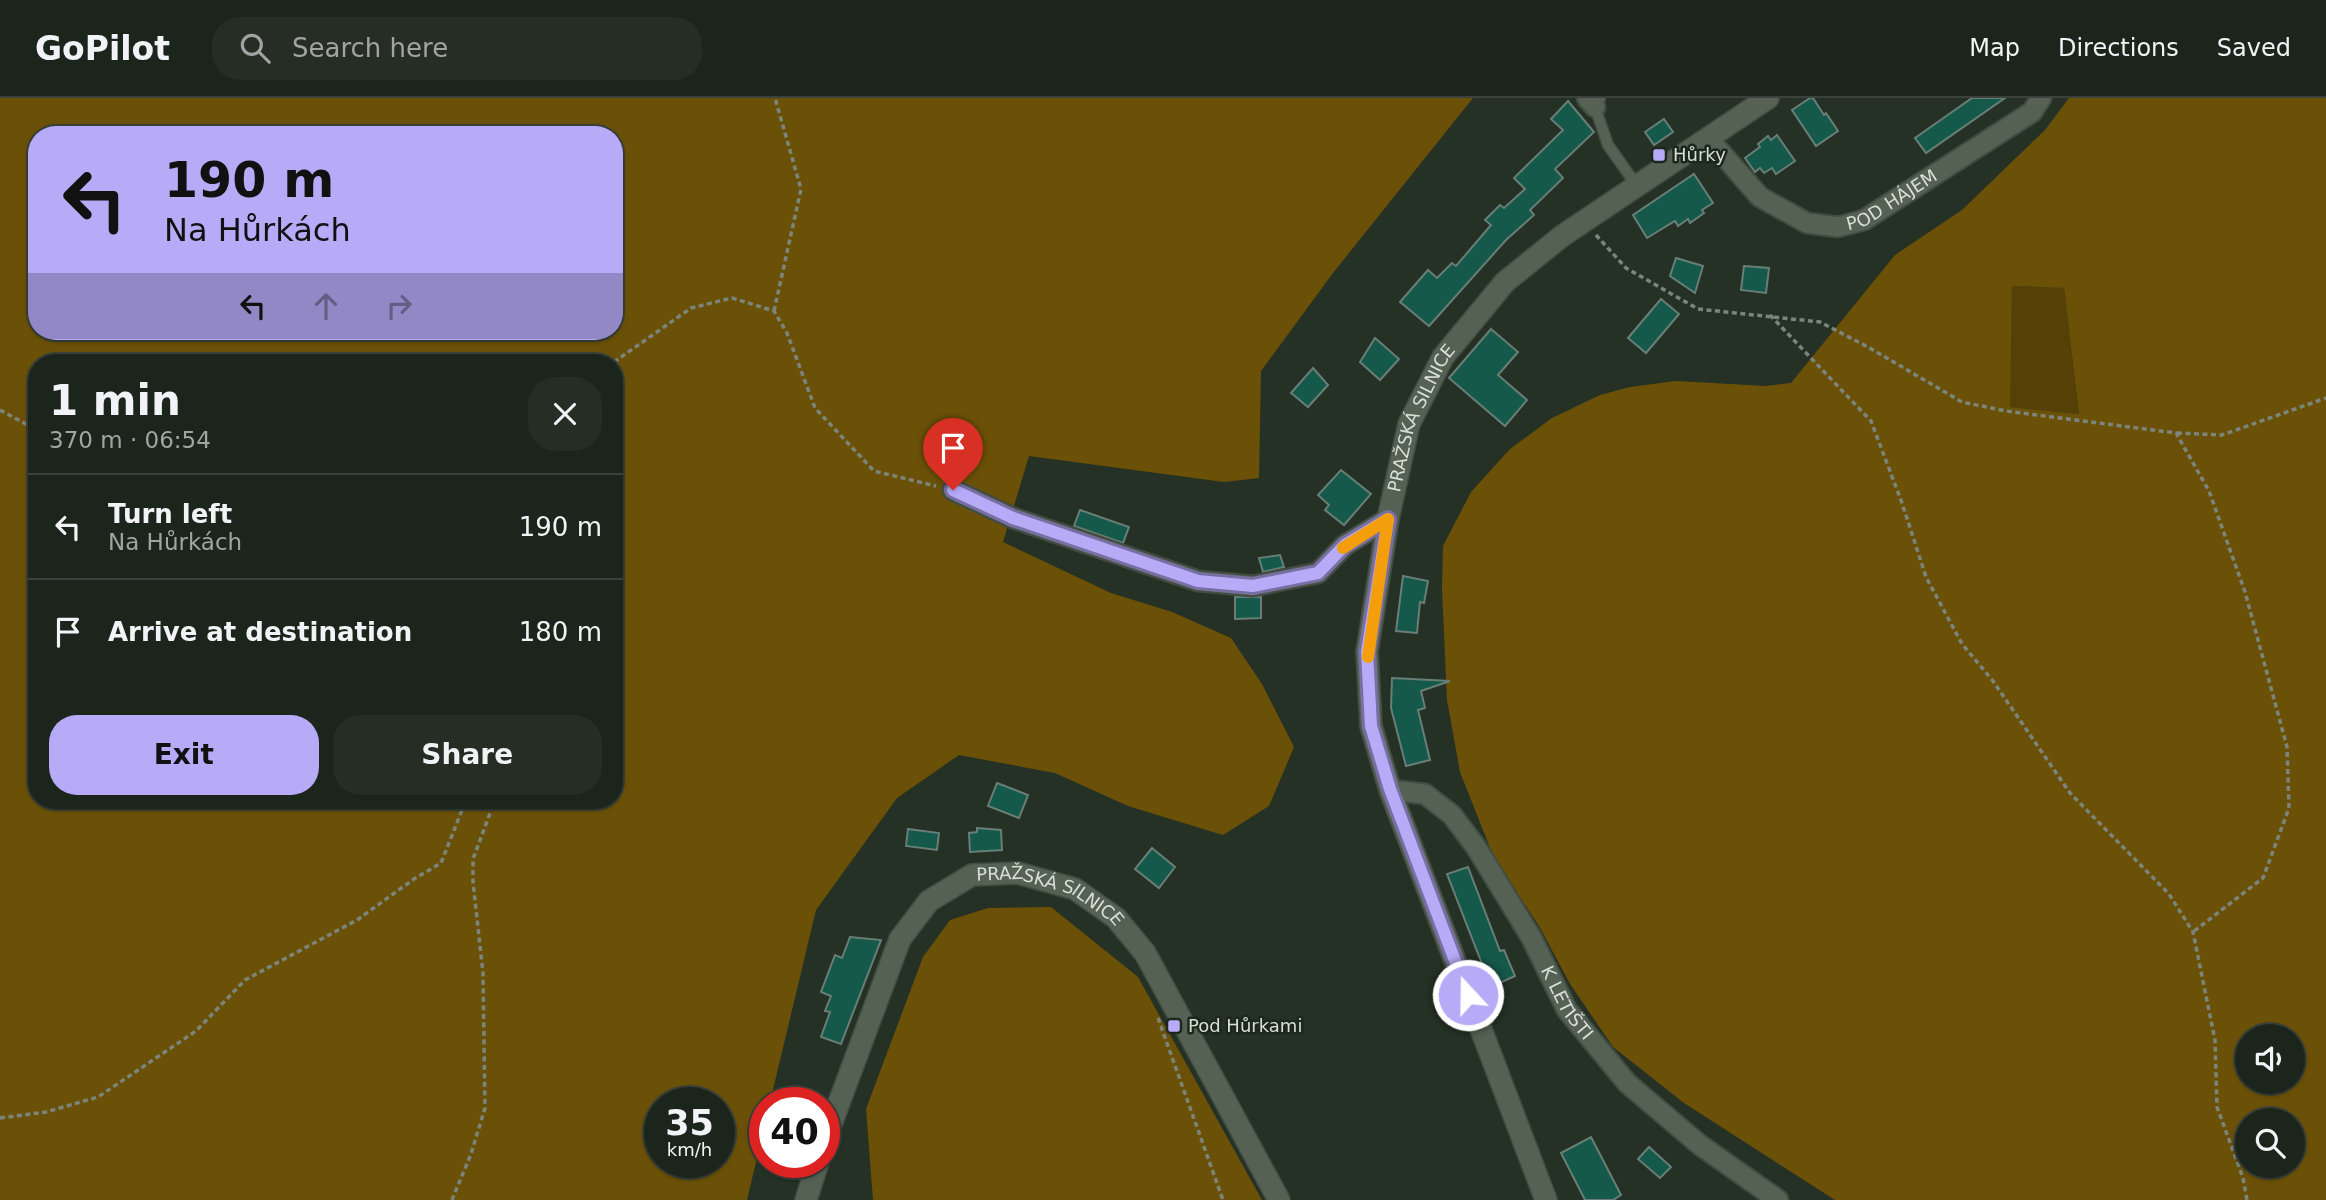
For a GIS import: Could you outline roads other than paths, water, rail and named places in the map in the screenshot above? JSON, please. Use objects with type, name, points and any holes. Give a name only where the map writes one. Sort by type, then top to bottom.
[{"type":"street","name":"PRAŽSKÁ SILNICE","points":[[1546,1200],[1390,789],[1371,726],[1367,652],[1388,519],[1409,424],[1443,357],[1505,282],[1562,236],[1768,98]]},
{"type":"street","name":"POD HÁJEM","points":[[1708,138],[1760,197],[1807,223],[1838,227],[1864,220],[2032,111],[2041,98]]},
{"type":"street","points":[[953,490],[1013,518],[1198,581],[1253,586],[1318,573],[1345,545],[1388,519]]},
{"type":"street","name":"K LETIŠTI","points":[[1390,789],[1425,794],[1452,815],[1476,847],[1531,937],[1567,1010],[1627,1083],[1700,1145],[1778,1200]]},
{"type":"street","name":"PRAŽSKÁ SILNICE","points":[[840,1100],[900,939],[929,901],[972,875],[1018,873],[1075,889],[1116,918],[1145,953],[1279,1200]]},
{"type":"street","points":[[806,1200],[813,1178]]},
{"type":"lane","points":[[1594,101],[1608,145],[1637,186]]},
{"type":"place","name":"Hůrky","points":[[1659,155]]},
{"type":"place","name":"Pod Hůrkami","points":[[1174,1026]]}]
